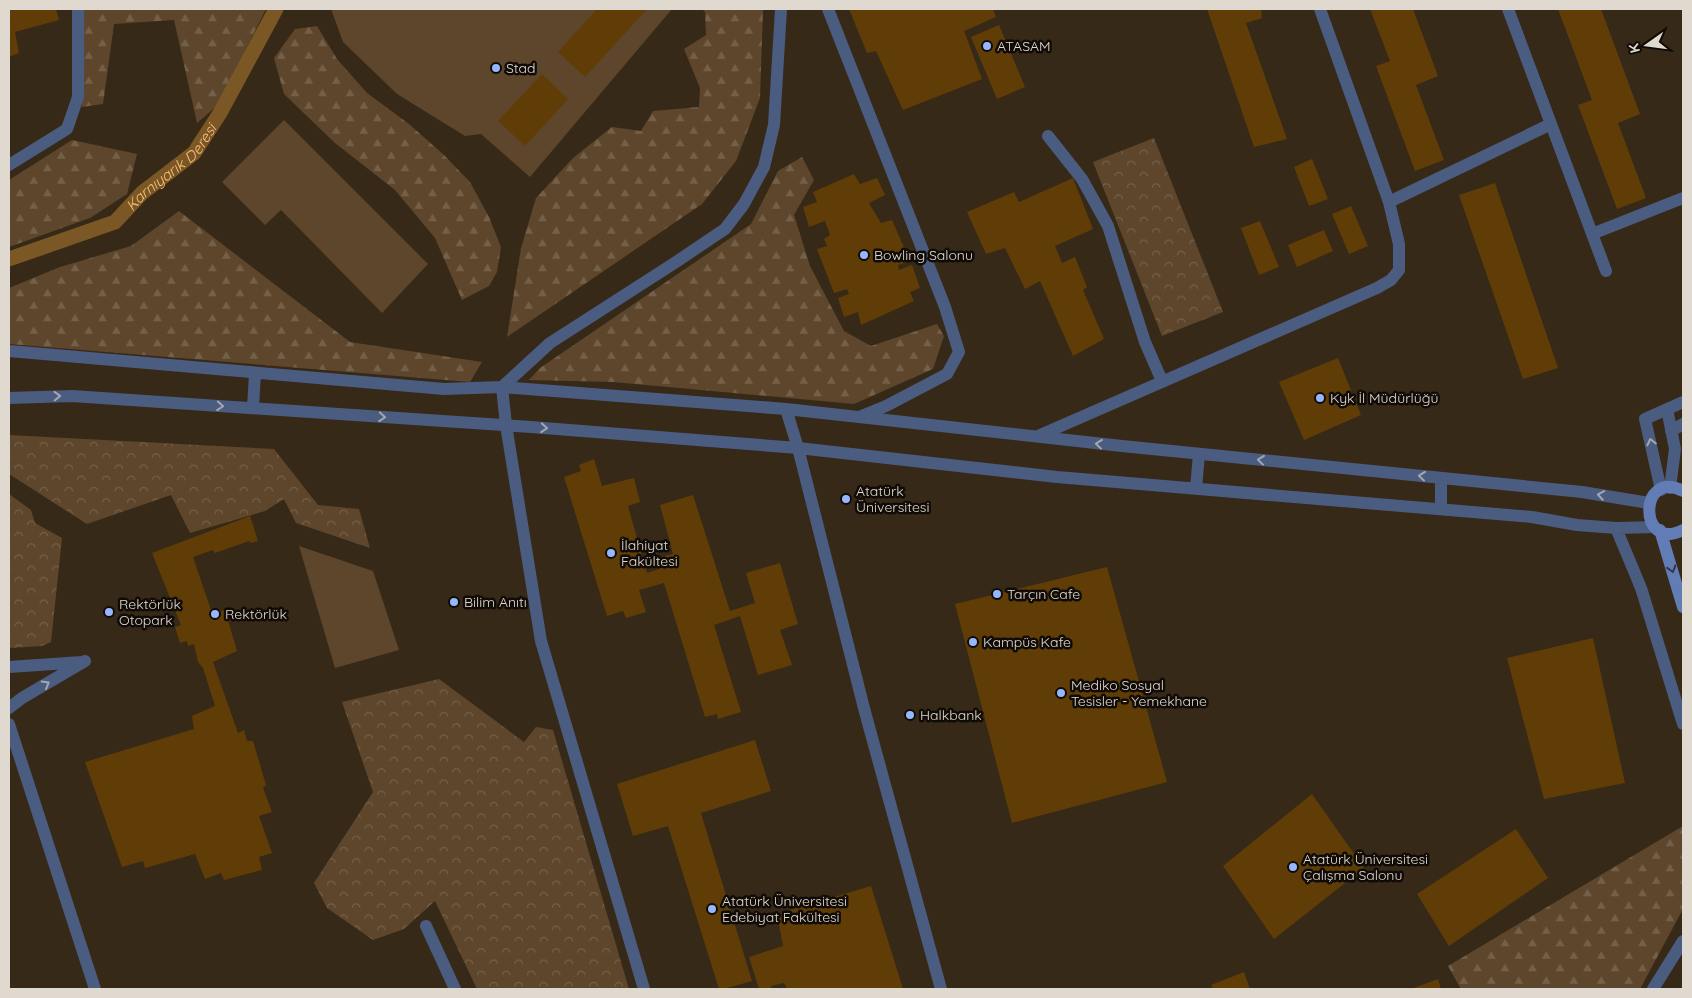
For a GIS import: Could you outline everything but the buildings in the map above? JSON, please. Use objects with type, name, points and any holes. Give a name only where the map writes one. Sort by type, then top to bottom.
[{"type":"main road","points":[[1676,488],[1654,495],[1649,503],[1649,516],[1657,528],[1683,607]]},
{"type":"main road","points":[[1657,528],[1672,533],[1683,530]]},
{"type":"street","points":[[9,165],[67,129],[78,97],[78,9]]},
{"type":"street","points":[[502,387],[550,343],[725,229],[744,204],[764,167],[774,125],[781,9]]},
{"type":"street","points":[[828,9],[945,307],[959,352],[947,374],[886,406],[857,418]]},
{"type":"street","points":[[1036,437],[1368,292],[1391,280],[1399,270],[1399,244],[1389,202],[1320,9]]},
{"type":"street","points":[[1508,9],[1606,271]]},
{"type":"street","points":[[1389,202],[1551,124]]},
{"type":"street","points":[[1048,136],[1082,179],[1108,226],[1145,342],[1162,381]]},
{"type":"street","points":[[1592,234],[1683,198]]},
{"type":"street","points":[[9,351],[444,389],[502,387],[786,409],[1199,454],[1582,492],[1649,503]]},
{"type":"street","points":[[253,408],[254,372]]},
{"type":"street","points":[[502,387],[506,425],[541,641],[644,989]]},
{"type":"street","points":[[9,398],[72,396],[506,425],[798,448],[1057,477],[1532,517],[1577,525],[1616,528],[1657,528]]},
{"type":"street","points":[[1676,488],[1645,419],[1683,402]]},
{"type":"street","points":[[786,409],[798,448],[865,712],[941,989]]},
{"type":"street","points":[[1666,409],[1675,449],[1676,488]]},
{"type":"street","points":[[1671,431],[1683,424]]},
{"type":"street","points":[[1196,488],[1199,454]]},
{"type":"street","points":[[1441,478],[1441,509]]},
{"type":"street","points":[[1616,528],[1641,588],[1683,724]]},
{"type":"street","points":[[9,667],[85,662],[22,698],[9,708]]},
{"type":"street","points":[[9,724],[95,989]]},
{"type":"street","points":[[426,926],[455,989]]},
{"type":"street","points":[[1653,989],[1683,942]]},
{"type":"shaded area","name":"Atatürk Üniversitesi","points":[[9,9],[1683,9],[1683,989],[9,989]]},
{"type":"green space","points":[[82,9],[266,9],[218,105],[197,123],[174,20],[114,24],[103,104],[82,107]]},
{"type":"green space","name":"Stad","points":[[331,9],[672,9],[530,177],[481,134],[465,136],[397,94],[343,42]]},
{"type":"green space","points":[[702,9],[763,10],[760,98],[736,161],[702,204],[507,337],[521,248],[536,198],[573,158],[612,127],[641,131],[653,111],[699,107],[700,88],[684,49],[706,35],[705,12]]},
{"type":"green space","points":[[317,26],[337,59],[367,93],[409,124],[444,155],[470,182],[489,217],[501,247],[497,272],[489,286],[462,300],[435,238],[395,190],[335,143],[284,94],[274,58],[295,29]]},
{"type":"green space","points":[[284,120],[428,264],[382,313],[281,210],[265,225],[222,182]]},
{"type":"green space","points":[[1154,138],[1223,312],[1162,336],[1093,162]]},
{"type":"green space","points":[[72,140],[137,154],[127,194],[90,218],[9,247],[9,180]]},
{"type":"green space","points":[[802,157],[814,180],[794,215],[810,266],[844,331],[871,346],[937,324],[944,336],[933,369],[854,404],[613,382],[529,380],[540,368],[751,224],[778,171]]},
{"type":"green space","points":[[179,211],[350,342],[482,362],[470,382],[9,344],[9,288],[60,267],[131,246]]},
{"type":"green space","points":[[9,435],[274,449],[318,505],[359,509],[370,548],[296,523],[284,499],[265,511],[190,533],[171,495],[87,524],[9,474]]},
{"type":"green space","points":[[9,494],[31,510],[35,523],[62,538],[51,642],[42,646],[9,648]]},
{"type":"green space","points":[[299,546],[373,571],[399,650],[335,668]]},
{"type":"green space","points":[[439,679],[524,742],[536,727],[553,730],[629,989],[477,989],[435,901],[404,929],[373,940],[327,908],[314,883],[373,792],[342,702]]},
{"type":"green space","points":[[1683,826],[1683,909],[1640,989],[1461,989],[1448,966]]},
{"type":"waterway","name":"Karnıyarık Deresi","points":[[9,259],[115,222],[142,193],[194,153],[220,113],[276,9]]},
{"type":"place","name":"ATASAM","points":[[987,46]]},
{"type":"place","name":"Stad","points":[[496,68]]},
{"type":"place","name":"Bowling Salonu","points":[[864,255]]},
{"type":"place","name":"Kyk İl Müdürlüğü","points":[[1320,398]]},
{"type":"place","name":"Atatürk Üniversitesi","points":[[846,499]]},
{"type":"place","name":"İlahiyat Fakültesi","points":[[611,553]]},
{"type":"place","name":"Tarçın Cafe","points":[[997,594]]},
{"type":"place","name":"Bilim Anıtı","points":[[454,602]]},
{"type":"place","name":"Rektörlük Otopark","points":[[109,612]]},
{"type":"place","name":"Rektörlük","points":[[215,614]]},
{"type":"place","name":"Kampüs Kafe","points":[[973,642]]},
{"type":"place","name":"Mediko Sosyal Tesisler - Yemekhane","points":[[1061,693]]},
{"type":"place","name":"Halkbank","points":[[910,715]]},
{"type":"place","name":"Atatürk Üniversitesi Çalışma Salonu","points":[[1293,867]]},
{"type":"place","name":"Atatürk Üniversitesi Edebiyat Fakültesi","points":[[712,909]]}]
